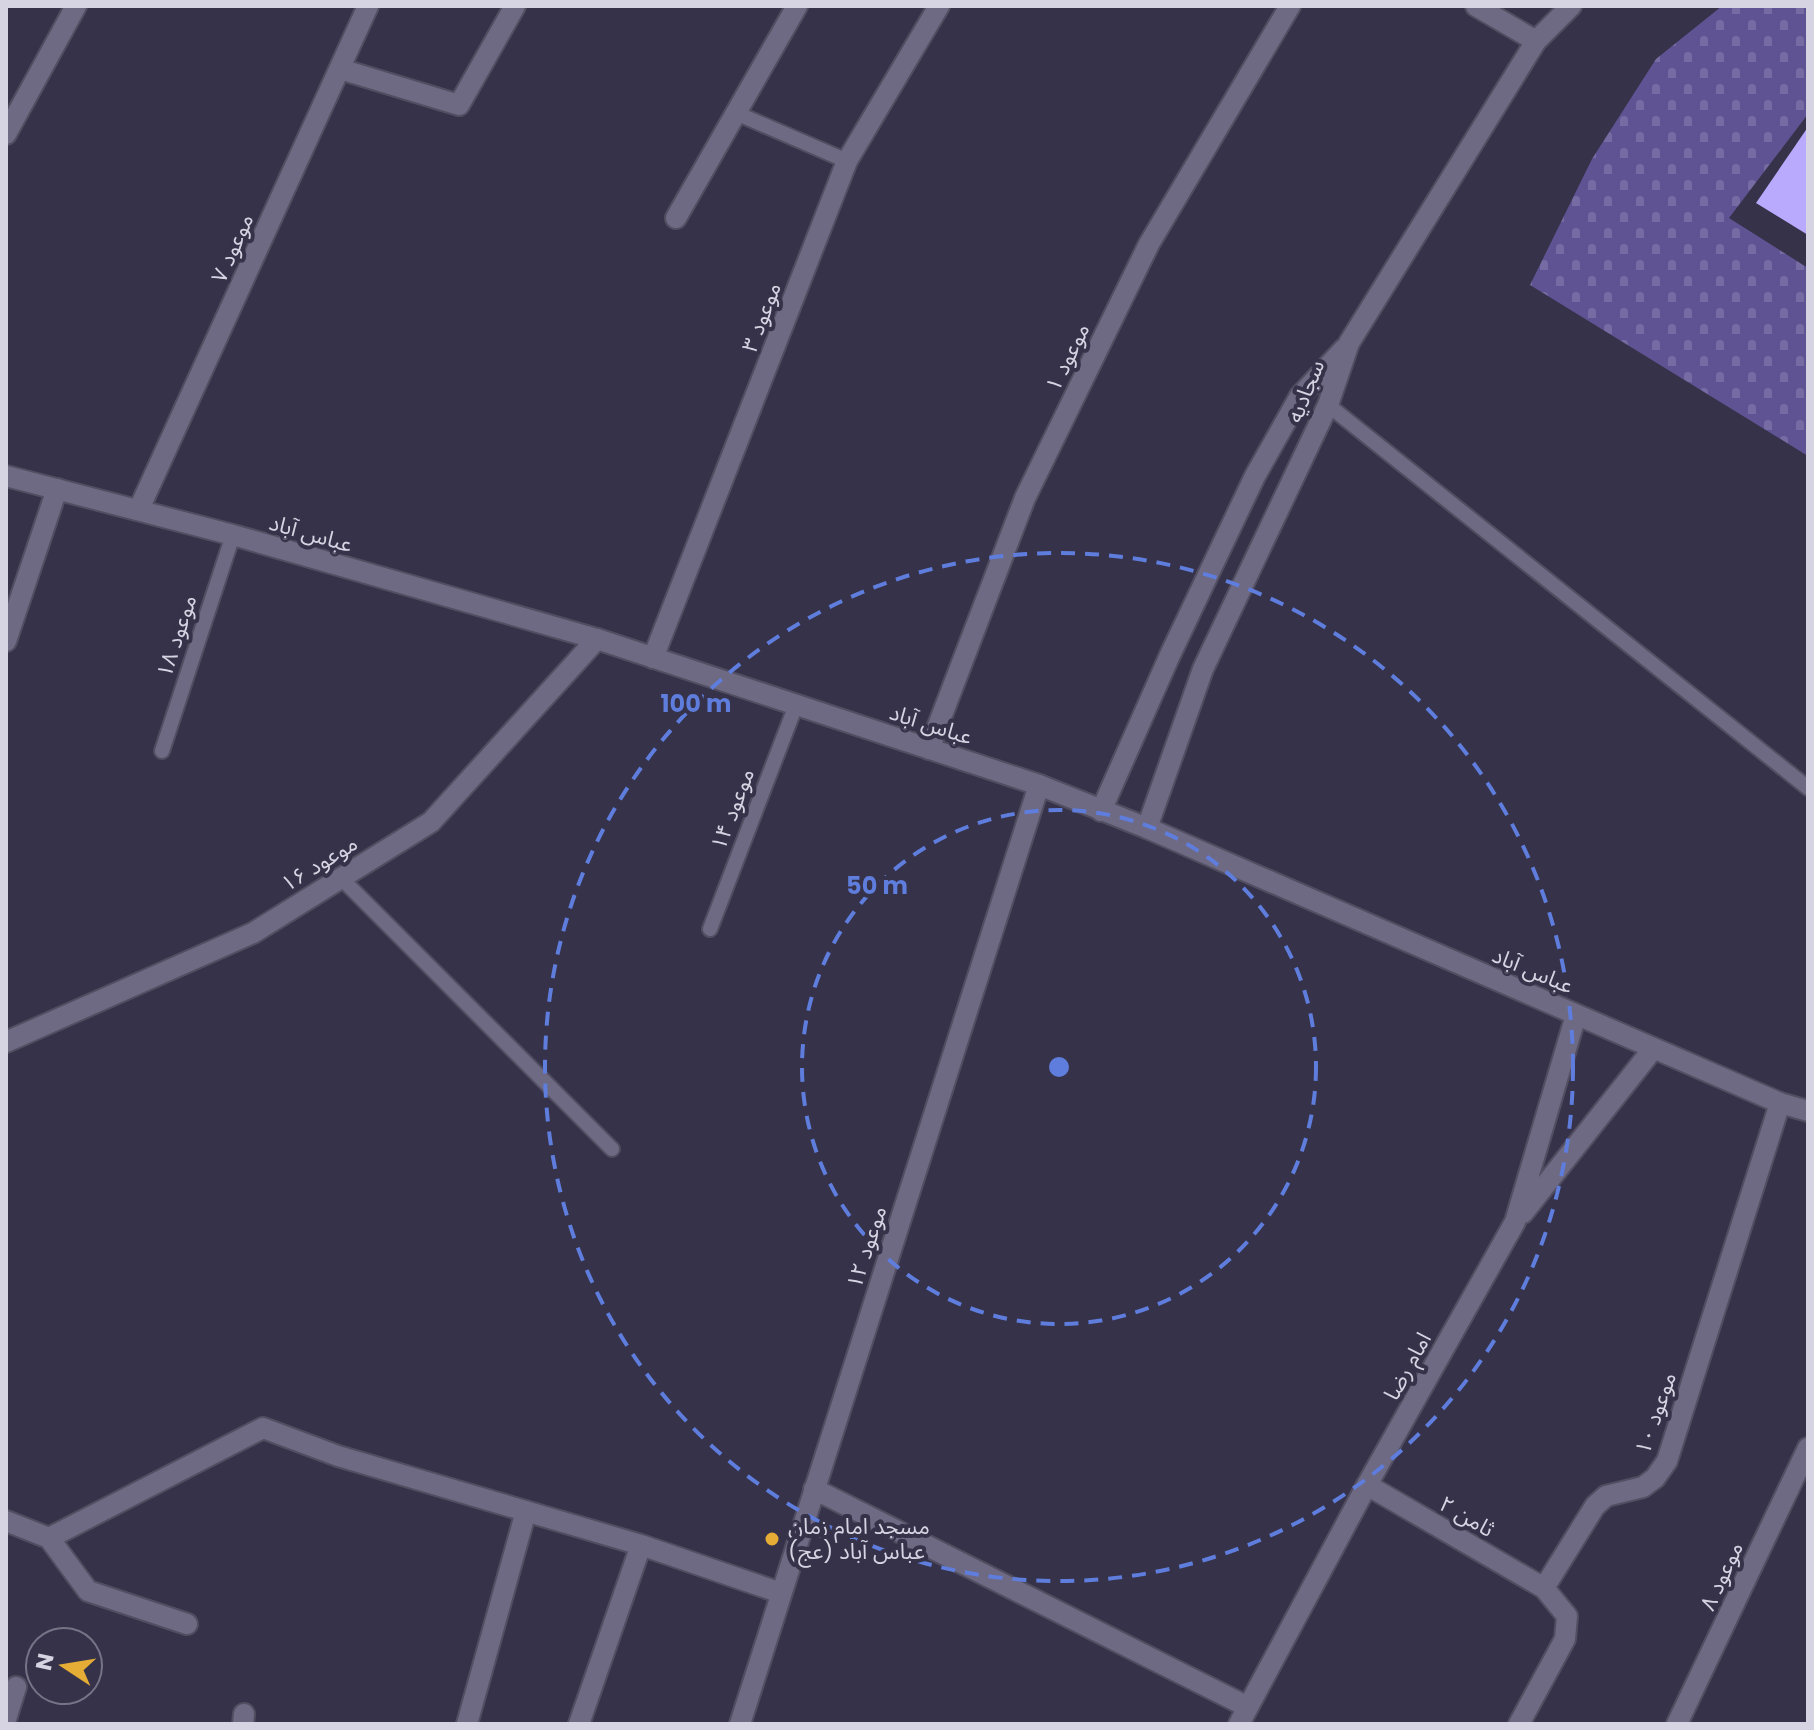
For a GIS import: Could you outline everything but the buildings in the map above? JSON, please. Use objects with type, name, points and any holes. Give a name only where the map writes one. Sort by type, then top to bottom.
[{"type":"street","points":[[6,134],[76,6]]},
{"type":"street","name":"موعود ۷","points":[[139,509],[368,6]]},
{"type":"street","points":[[340,69],[459,105],[515,6]]},
{"type":"street","points":[[676,218],[797,6]]},
{"type":"street","name":"موعود ۳","points":[[653,658],[847,161],[939,6]]},
{"type":"street","name":"موعود ۱","points":[[929,749],[1031,484],[1149,244],[1290,6]]},
{"type":"street","points":[[1476,6],[1536,41]]},
{"type":"street","name":"سجادیه","points":[[1147,828],[1203,669],[1328,405],[1349,343],[1536,41],[1571,6]]},
{"type":"street","points":[[1101,811],[1170,655],[1255,476],[1300,396],[1349,343]]},
{"type":"street","name":"عباس آباد","points":[[6,476],[139,509],[597,639],[1039,785],[1147,828],[1780,1103],[1808,1111]]},
{"type":"street","points":[[6,641],[57,489]]},
{"type":"street","name":"موعود ۱۶","points":[[6,1042],[253,933],[431,822],[597,639]]},
{"type":"street","name":"موعود ۱۲","points":[[740,1724],[1039,785]]},
{"type":"street","name":"امام رضا","points":[[1244,1716],[1367,1485],[1515,1222],[1576,1015]]},
{"type":"street","points":[[1515,1222],[1653,1049]]},
{"type":"street","name":"موعود ۱۰","points":[[1544,1588],[1595,1506],[1606,1496],[1643,1487],[1655,1478],[1667,1461],[1780,1103]]},
{"type":"street","points":[[49,1538],[263,1428],[338,1456],[641,1545],[781,1593]]},
{"type":"street","name":"موعود ۸","points":[[1677,1724],[1808,1448]]},
{"type":"street","name":"ثامن ۲","points":[[1367,1485],[1544,1588]]},
{"type":"street","points":[[814,1489],[1244,1716]]},
{"type":"street","points":[[467,1724],[526,1511]]},
{"type":"street","points":[[6,1521],[49,1538],[88,1591],[187,1624]]},
{"type":"street","points":[[579,1724],[641,1545]]},
{"type":"street","points":[[1519,1724],[1565,1639],[1567,1616],[1544,1588]]},
{"type":"street","points":[[6,1719],[16,1687]]},
{"type":"lane","points":[[736,113],[847,161]]},
{"type":"lane","points":[[1328,405],[1808,788]]},
{"type":"lane","name":"موعود ۱۸","points":[[162,751],[233,535]]},
{"type":"lane","name":"موعود ۱۴","points":[[710,929],[796,705]]},
{"type":"lane","points":[[341,878],[612,1149]]},
{"type":"green space","points":[[1722,6],[1808,6],[1808,114],[1729,218],[1808,268],[1808,456],[1530,285],[1592,159],[1656,59]]},
{"type":"place","name":"مسجد امام زمان (عج) عباس آباد","points":[[772,1539]]}]
